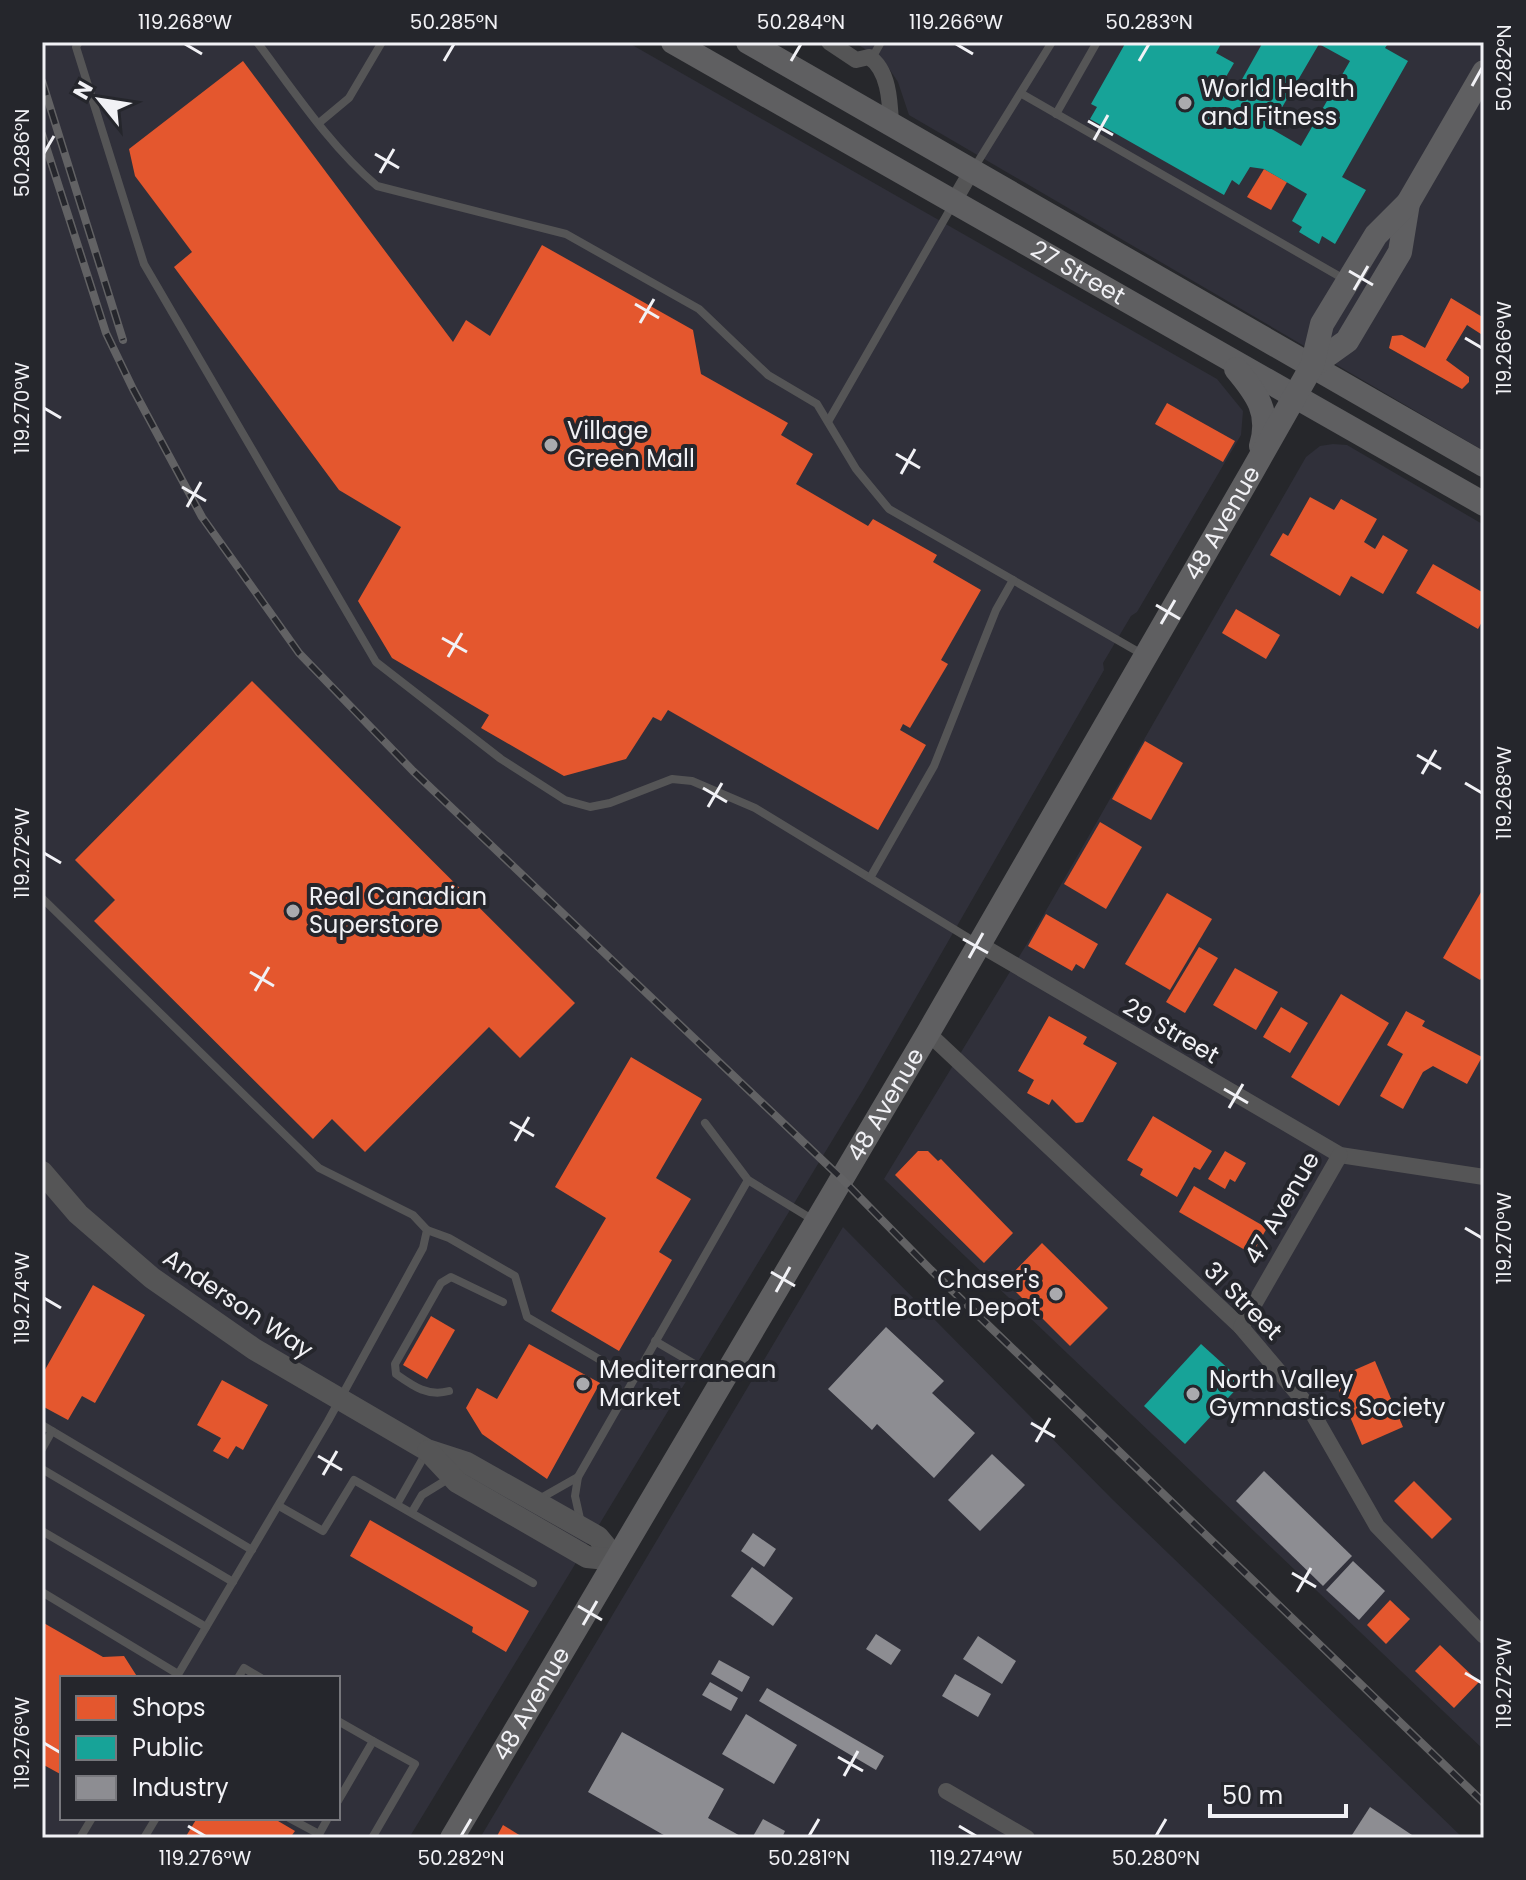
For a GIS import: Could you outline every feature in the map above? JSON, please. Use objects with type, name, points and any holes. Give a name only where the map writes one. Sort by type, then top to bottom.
[{"type":"main road","name":"27 Street","points":[[673,42],[1232,364],[1484,504]]},
{"type":"main road","name":"27 Street","points":[[748,42],[1484,465]]},
{"type":"main road","name":"48 Avenue","points":[[452,1838],[928,1033],[1253,470],[1312,366],[1322,324],[1376,235],[1408,203],[1484,72]]},
{"type":"main road","name":"48 Avenue","points":[[1312,366],[1347,341],[1400,252],[1408,203]]},
{"type":"main road","points":[[1232,364],[1262,402],[1266,428],[1253,470]]},
{"type":"street","points":[[829,42],[856,60],[872,59],[877,63],[889,93],[891,124]]},
{"type":"street","points":[[953,203],[971,172]]},
{"type":"street","name":"29 Street","points":[[979,944],[1340,1155],[1484,1177]]},
{"type":"street","name":"31 Street","points":[[928,1033],[1241,1327],[1309,1407],[1377,1526],[1484,1636]]},
{"type":"street","name":"47 Avenue","points":[[1241,1327],[1340,1155]]},
{"type":"street","name":"Anderson Way","points":[[42,1172],[78,1214],[152,1278],[254,1349],[427,1450],[467,1463],[598,1537],[617,1560]]},
{"type":"street","name":"Anderson Way","points":[[427,1450],[452,1477],[587,1557],[617,1560]]},
{"type":"street","points":[[946,1791],[1027,1838]]},
{"type":"lane","points":[[79,42],[76,47],[144,264],[376,662],[501,759],[565,800],[590,807],[610,803],[672,779],[692,781],[755,808],[979,944]]},
{"type":"lane","points":[[257,42],[358,170],[377,186],[566,234],[699,309],[768,375],[817,404],[856,469],[889,509],[1145,656]]},
{"type":"lane","points":[[319,123],[349,98],[382,42]]},
{"type":"lane","points":[[872,59],[881,42]]},
{"type":"lane","points":[[971,172],[1052,42]]},
{"type":"lane","points":[[1056,114],[1097,42]]},
{"type":"lane","points":[[1022,94],[1348,281]]},
{"type":"lane","points":[[829,420],[953,203]]},
{"type":"lane","points":[[870,878],[934,766],[996,610],[1013,580]]},
{"type":"lane","points":[[42,898],[319,1168],[413,1215],[427,1230],[449,1238],[515,1276],[527,1317],[633,1379]]},
{"type":"lane","points":[[705,1123],[748,1180],[815,1221]]},
{"type":"lane","points":[[582,1528],[575,1496],[578,1477],[748,1180]]},
{"type":"lane","points":[[42,1592],[177,1676],[339,1401],[423,1248],[427,1230]]},
{"type":"lane","points":[[449,1391],[435,1395],[425,1391],[396,1374],[395,1364],[441,1283],[451,1277],[462,1280],[503,1302]]},
{"type":"lane","points":[[655,1341],[723,1380]]},
{"type":"lane","points":[[42,1425],[252,1550]]},
{"type":"lane","points":[[42,1449],[52,1431]]},
{"type":"lane","points":[[397,1504],[427,1450]]},
{"type":"lane","points":[[42,1469],[233,1582]]},
{"type":"lane","points":[[412,1512],[422,1495],[452,1477]]},
{"type":"lane","points":[[534,1501],[551,1495],[578,1477]]},
{"type":"lane","points":[[279,1506],[323,1531],[354,1480],[533,1583]]},
{"type":"lane","points":[[42,1531],[206,1627]]},
{"type":"lane","points":[[239,1676],[244,1668],[258,1676]]},
{"type":"lane","points":[[340,1722],[415,1764],[372,1838]]},
{"type":"lane","points":[[340,1798],[373,1741]]},
{"type":"lane","points":[[80,1838],[91,1820]]},
{"type":"lane","points":[[144,1838],[155,1820]]},
{"type":"lane","points":[[292,1820],[318,1836]]},
{"type":"shaded area","points":[[42,42],[627,42],[1217,379],[1243,411],[1241,435],[1137,612],[1131,616],[1103,663],[1104,670],[864,1088],[409,1838],[42,1838]]},
{"type":"shaded area","points":[[854,42],[1484,42],[1484,451],[909,115],[898,82],[884,61]]},
{"type":"shaded area","points":[[1347,445],[1484,525],[1484,1750],[884,1179],[1028,942],[1306,457],[1320,446]]},
{"type":"shaded area","points":[[843,1227],[1113,1500],[1463,1838],[480,1838]]},
{"type":"building: Shops","name":"Village Green Mall","points":[[243,61],[453,342],[466,320],[490,336],[542,245],[693,330],[701,374],[788,423],[781,435],[813,454],[796,484],[868,526],[873,519],[937,555],[933,562],[981,590],[941,660],[948,664],[910,728],[903,724],[900,730],[926,745],[878,830],[668,710],[661,721],[653,717],[626,759],[564,776],[481,728],[489,715],[392,658],[358,601],[401,527],[339,490],[174,267],[192,252],[135,176],[129,149]]},
{"type":"building: Shops","points":[[1264,169],[1287,182],[1271,210],[1247,197]]},
{"type":"building: Shops","points":[[1451,298],[1484,318],[1484,336],[1467,325],[1446,360],[1469,377],[1469,382],[1462,389],[1389,348],[1392,336],[1402,335],[1425,348]]},
{"type":"building: Shops","points":[[1167,403],[1235,441],[1223,462],[1155,424]]},
{"type":"building: Shops","points":[[1310,497],[1334,510],[1341,499],[1377,519],[1364,542],[1375,549],[1383,535],[1408,550],[1383,594],[1351,576],[1340,596],[1270,555],[1283,533],[1288,536]]},
{"type":"building: Shops","points":[[1433,564],[1482,592],[1484,588],[1484,618],[1478,629],[1416,593]]},
{"type":"building: Shops","points":[[1236,609],[1280,635],[1266,659],[1222,633]]},
{"type":"building: Shops","name":"Real Canadian Superstore","points":[[252,681],[575,1003],[520,1058],[489,1027],[365,1152],[332,1119],[313,1139],[94,921],[115,900],[75,860]]},
{"type":"building: Shops","points":[[1145,741],[1183,763],[1151,820],[1112,799]]},
{"type":"building: Shops","points":[[1100,822],[1142,847],[1106,909],[1064,884]]},
{"type":"building: Shops","points":[[1484,887],[1484,973],[1480,980],[1443,958]]},
{"type":"building: Shops","points":[[1167,893],[1212,919],[1170,990],[1125,964]]},
{"type":"building: Shops","points":[[1046,914],[1098,944],[1084,969],[1076,964],[1072,971],[1028,946]]},
{"type":"building: Shops","points":[[1199,947],[1218,958],[1185,1013],[1166,1002]]},
{"type":"building: Shops","points":[[1235,968],[1278,992],[1256,1030],[1213,1005]]},
{"type":"building: Shops","points":[[1341,994],[1389,1023],[1339,1106],[1291,1077]]},
{"type":"building: Shops","points":[[1281,1007],[1308,1023],[1290,1053],[1263,1037]]},
{"type":"building: Shops","points":[[1406,1011],[1425,1021],[1422,1026],[1482,1057],[1467,1084],[1433,1066],[1423,1072],[1403,1109],[1380,1096],[1403,1054],[1387,1045]]},
{"type":"building: Shops","points":[[1049,1016],[1087,1037],[1083,1044],[1117,1063],[1083,1122],[1076,1123],[1052,1099],[1049,1105],[1027,1093],[1034,1080],[1018,1071]]},
{"type":"building: Shops","points":[[631,1057],[702,1099],[656,1178],[691,1199],[659,1252],[672,1260],[619,1351],[551,1311],[606,1218],[555,1187]]},
{"type":"building: Shops","points":[[1153,1116],[1212,1151],[1200,1170],[1194,1167],[1177,1197],[1140,1175],[1143,1169],[1127,1160]]},
{"type":"building: Shops","points":[[918,1151],[928,1151],[938,1161],[941,1159],[1013,1233],[984,1263],[895,1175]]},
{"type":"building: Shops","points":[[1225,1151],[1246,1163],[1235,1182],[1230,1179],[1225,1189],[1208,1179]]},
{"type":"building: Shops","points":[[1194,1186],[1267,1228],[1252,1254],[1179,1212]]},
{"type":"building: Shops","name":"Chaser's Bottle Depot","points":[[1042,1243],[1108,1308],[1070,1346],[1005,1281]]},
{"type":"building: Shops","points":[[93,1285],[145,1315],[95,1403],[82,1396],[68,1420],[42,1406],[42,1375]]},
{"type":"building: Shops","points":[[431,1316],[455,1330],[427,1379],[403,1365]]},
{"type":"building: Shops","points":[[529,1344],[600,1383],[547,1479],[482,1434],[466,1408],[477,1388],[497,1399]]},
{"type":"building: Shops","points":[[1375,1361],[1403,1427],[1362,1445],[1334,1379]]},
{"type":"building: Shops","points":[[222,1380],[268,1405],[243,1450],[236,1446],[228,1459],[213,1451],[221,1438],[197,1425]]},
{"type":"building: Shops","points":[[1414,1481],[1452,1519],[1432,1539],[1394,1501]]},
{"type":"building: Shops","points":[[370,1520],[529,1611],[506,1652],[472,1632],[473,1627],[350,1556]]},
{"type":"building: Shops","points":[[1390,1600],[1410,1619],[1386,1644],[1367,1625]]},
{"type":"building: Shops","points":[[42,1622],[103,1657],[124,1656],[137,1676],[60,1676],[60,1774],[42,1764]]},
{"type":"building: Shops","points":[[1440,1645],[1479,1682],[1454,1708],[1415,1671]]},
{"type":"building: Shops","points":[[196,1820],[276,1820],[295,1831],[290,1838],[185,1838]]},
{"type":"building: Shops","points":[[503,1825],[524,1838],[496,1838]]},
{"type":"building: Public","points":[[1126,42],[1222,42],[1216,53],[1234,63],[1223,82],[1236,90],[1263,42],[1389,42],[1385,48],[1408,61],[1342,177],[1366,190],[1335,244],[1322,236],[1319,244],[1299,232],[1302,227],[1292,221],[1307,194],[1264,169],[1250,167],[1239,185],[1232,180],[1224,195],[1090,119],[1097,107],[1091,104]],"holes":[[[1319,44],[1350,61],[1301,146],[1270,128]]]},
{"type":"building: Public","name":"North Valley Gymnastics Society","points":[[1201,1344],[1243,1382],[1185,1444],[1144,1406]]},
{"type":"building: Industry","points":[[886,1327],[944,1381],[932,1393],[975,1433],[934,1478],[877,1424],[872,1430],[828,1389]]},
{"type":"building: Industry","points":[[992,1454],[1025,1485],[980,1531],[948,1500]]},
{"type":"building: Industry","points":[[1264,1471],[1352,1556],[1323,1586],[1236,1501]]},
{"type":"building: Industry","points":[[753,1533],[776,1549],[764,1567],[741,1551]]},
{"type":"building: Industry","points":[[1353,1561],[1385,1591],[1359,1620],[1326,1590]]},
{"type":"building: Industry","points":[[752,1567],[793,1598],[773,1626],[731,1596]]},
{"type":"building: Industry","points":[[876,1634],[901,1650],[891,1665],[866,1649]]},
{"type":"building: Industry","points":[[978,1636],[1016,1661],[1002,1684],[963,1659]]},
{"type":"building: Industry","points":[[719,1660],[750,1677],[742,1692],[711,1674]]},
{"type":"building: Industry","points":[[955,1674],[991,1694],[978,1717],[942,1696]]},
{"type":"building: Industry","points":[[710,1682],[738,1698],[731,1711],[702,1695]]},
{"type":"building: Industry","points":[[767,1688],[884,1756],[876,1770],[759,1701]]},
{"type":"building: Industry","points":[[746,1714],[797,1745],[774,1784],[722,1754]]},
{"type":"building: Industry","points":[[622,1732],[724,1789],[708,1818],[744,1838],[669,1838],[588,1792]]},
{"type":"building: Industry","points":[[1370,1807],[1412,1835],[1410,1838],[1350,1838]]},
{"type":"building: Industry","points":[[763,1819],[785,1831],[782,1838],[752,1838]]},
{"type":"railway","points":[[42,81],[123,340]]},
{"type":"railway","points":[[42,134],[106,333],[133,389],[202,517],[299,653],[413,771],[840,1177],[931,1270],[1484,1803]]},
{"type":"place","name":"World Health and Fitness","points":[[1185,103]]},
{"type":"place","name":"Village Green Mall","points":[[551,445]]},
{"type":"place","name":"Real Canadian Superstore","points":[[293,911]]},
{"type":"place","name":"Chaser's Bottle Depot","points":[[1056,1294]]},
{"type":"place","name":"Mediterranean Market","points":[[583,1384]]},
{"type":"place","name":"North Valley Gymnastics Society","points":[[1193,1394]]}]
